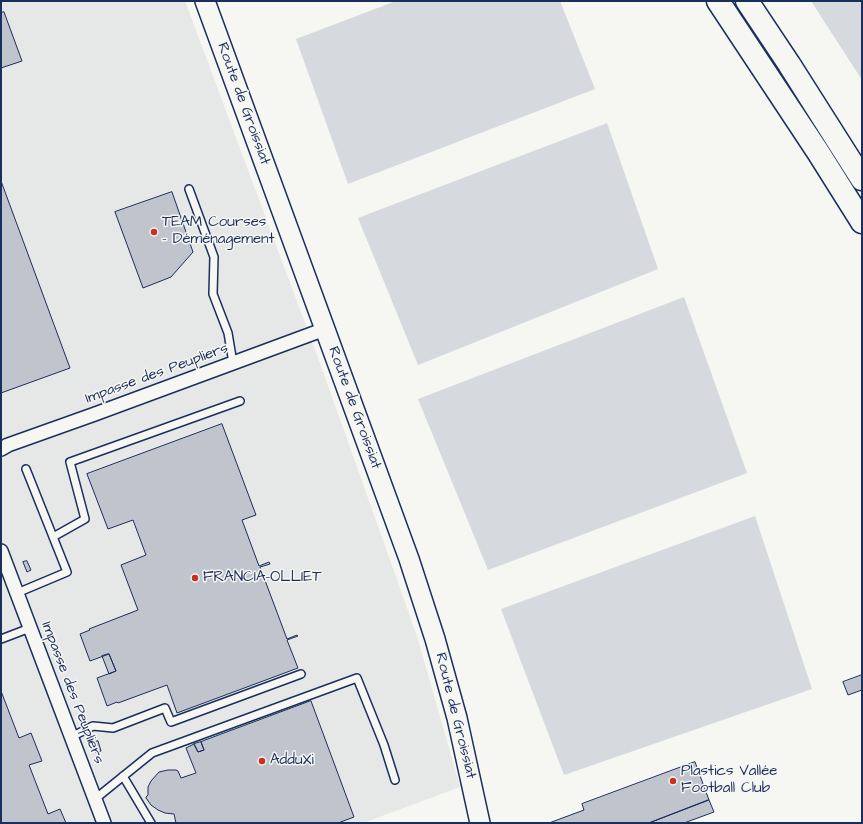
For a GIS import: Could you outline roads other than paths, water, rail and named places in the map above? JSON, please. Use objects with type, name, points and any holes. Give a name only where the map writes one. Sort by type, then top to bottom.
[{"type":"highway","points":[[718,1],[810,139],[862,222]]},
{"type":"highway","points":[[747,1],[862,179]]},
{"type":"main road","name":"Route de Groissiat","points":[[204,1],[285,217],[409,559],[436,639],[457,718],[480,823]]},
{"type":"street","name":"Impasse des Peupliers","points":[[1,449],[8,445],[325,329]]},
{"type":"street","name":"Impasse des Peupliers","points":[[1,551],[104,823]]},
{"type":"lane","points":[[190,189],[214,257],[213,294],[228,333],[233,363]]},
{"type":"lane","points":[[53,537],[85,519],[70,462],[240,401]]},
{"type":"lane","points":[[17,593],[67,572],[26,469]]},
{"type":"lane","points":[[1,639],[30,628]]},
{"type":"lane","points":[[72,737],[93,726],[113,728],[165,708],[171,722],[301,674]]},
{"type":"lane","points":[[95,799],[152,753],[357,678],[384,745],[394,780]]},
{"type":"lane","points":[[123,776],[151,823]]},
{"type":"place","name":"TEAM Courses - Déménagement","points":[[154,232]]},
{"type":"place","name":"FRANCIA-OLLIET","points":[[195,578]]},
{"type":"place","name":"AdduXi","points":[[262,761]]},
{"type":"place","name":"Plastics Vallée Football Club","points":[[673,781]]}]
